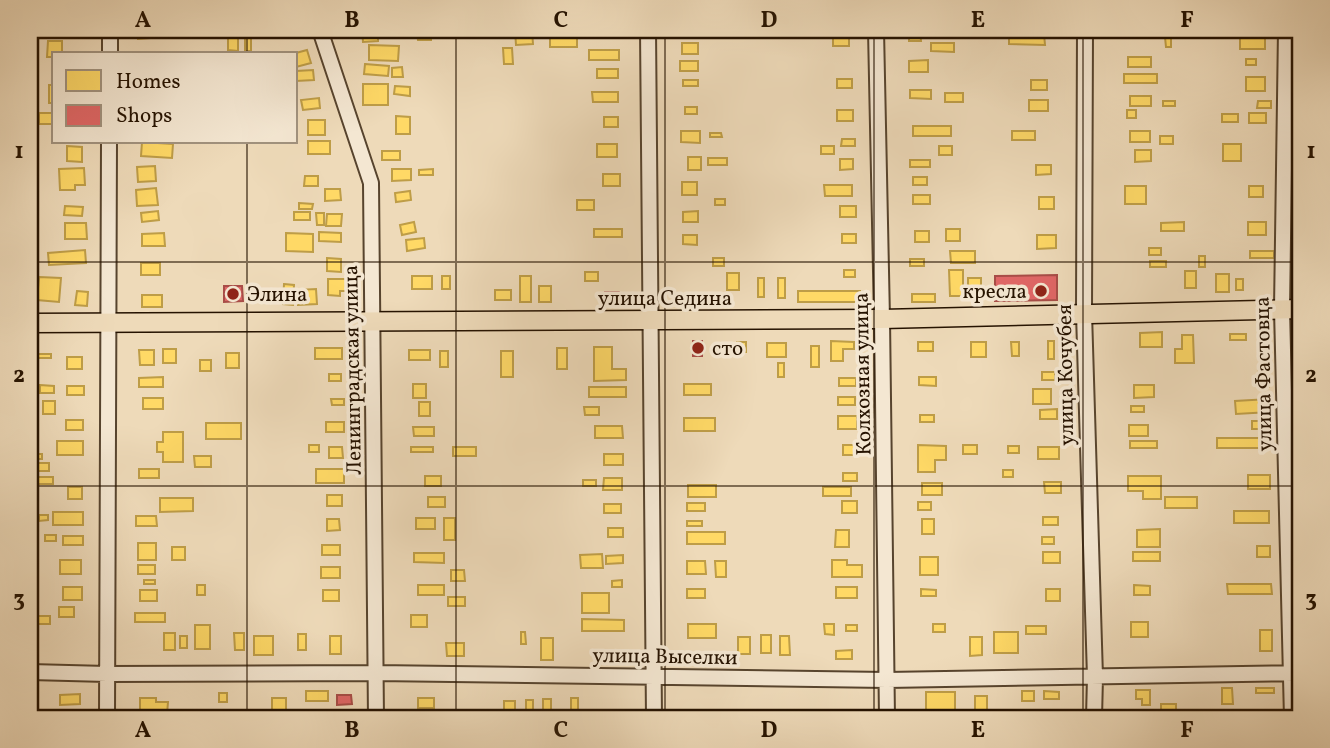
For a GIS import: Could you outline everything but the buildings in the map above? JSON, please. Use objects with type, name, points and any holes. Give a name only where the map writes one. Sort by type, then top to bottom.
[{"type":"main road","name":"улица Седина","points":[[30,323],[882,319],[1291,309]]},
{"type":"street","points":[[110,30],[110,52]]},
{"type":"street","name":"Ленинградская улица","points":[[320,30],[371,183],[376,718]]},
{"type":"street","points":[[648,30],[654,718]]},
{"type":"street","name":"Колхозная улица","points":[[876,30],[887,718]]},
{"type":"street","name":"улица Кочубея","points":[[1085,30],[1084,313],[1094,718]]},
{"type":"street","name":"улица Фастовца","points":[[1286,30],[1296,673],[1292,718]]},
{"type":"street","points":[[107,718],[109,144]]},
{"type":"street","name":"улица Выселки","points":[[30,671],[107,674],[376,673],[887,680],[1296,673]]},
{"type":"place","name":"кресла","points":[[1041,291]]},
{"type":"place","name":"Элина","points":[[233,294]]},
{"type":"place","name":"сто","points":[[698,348]]}]
